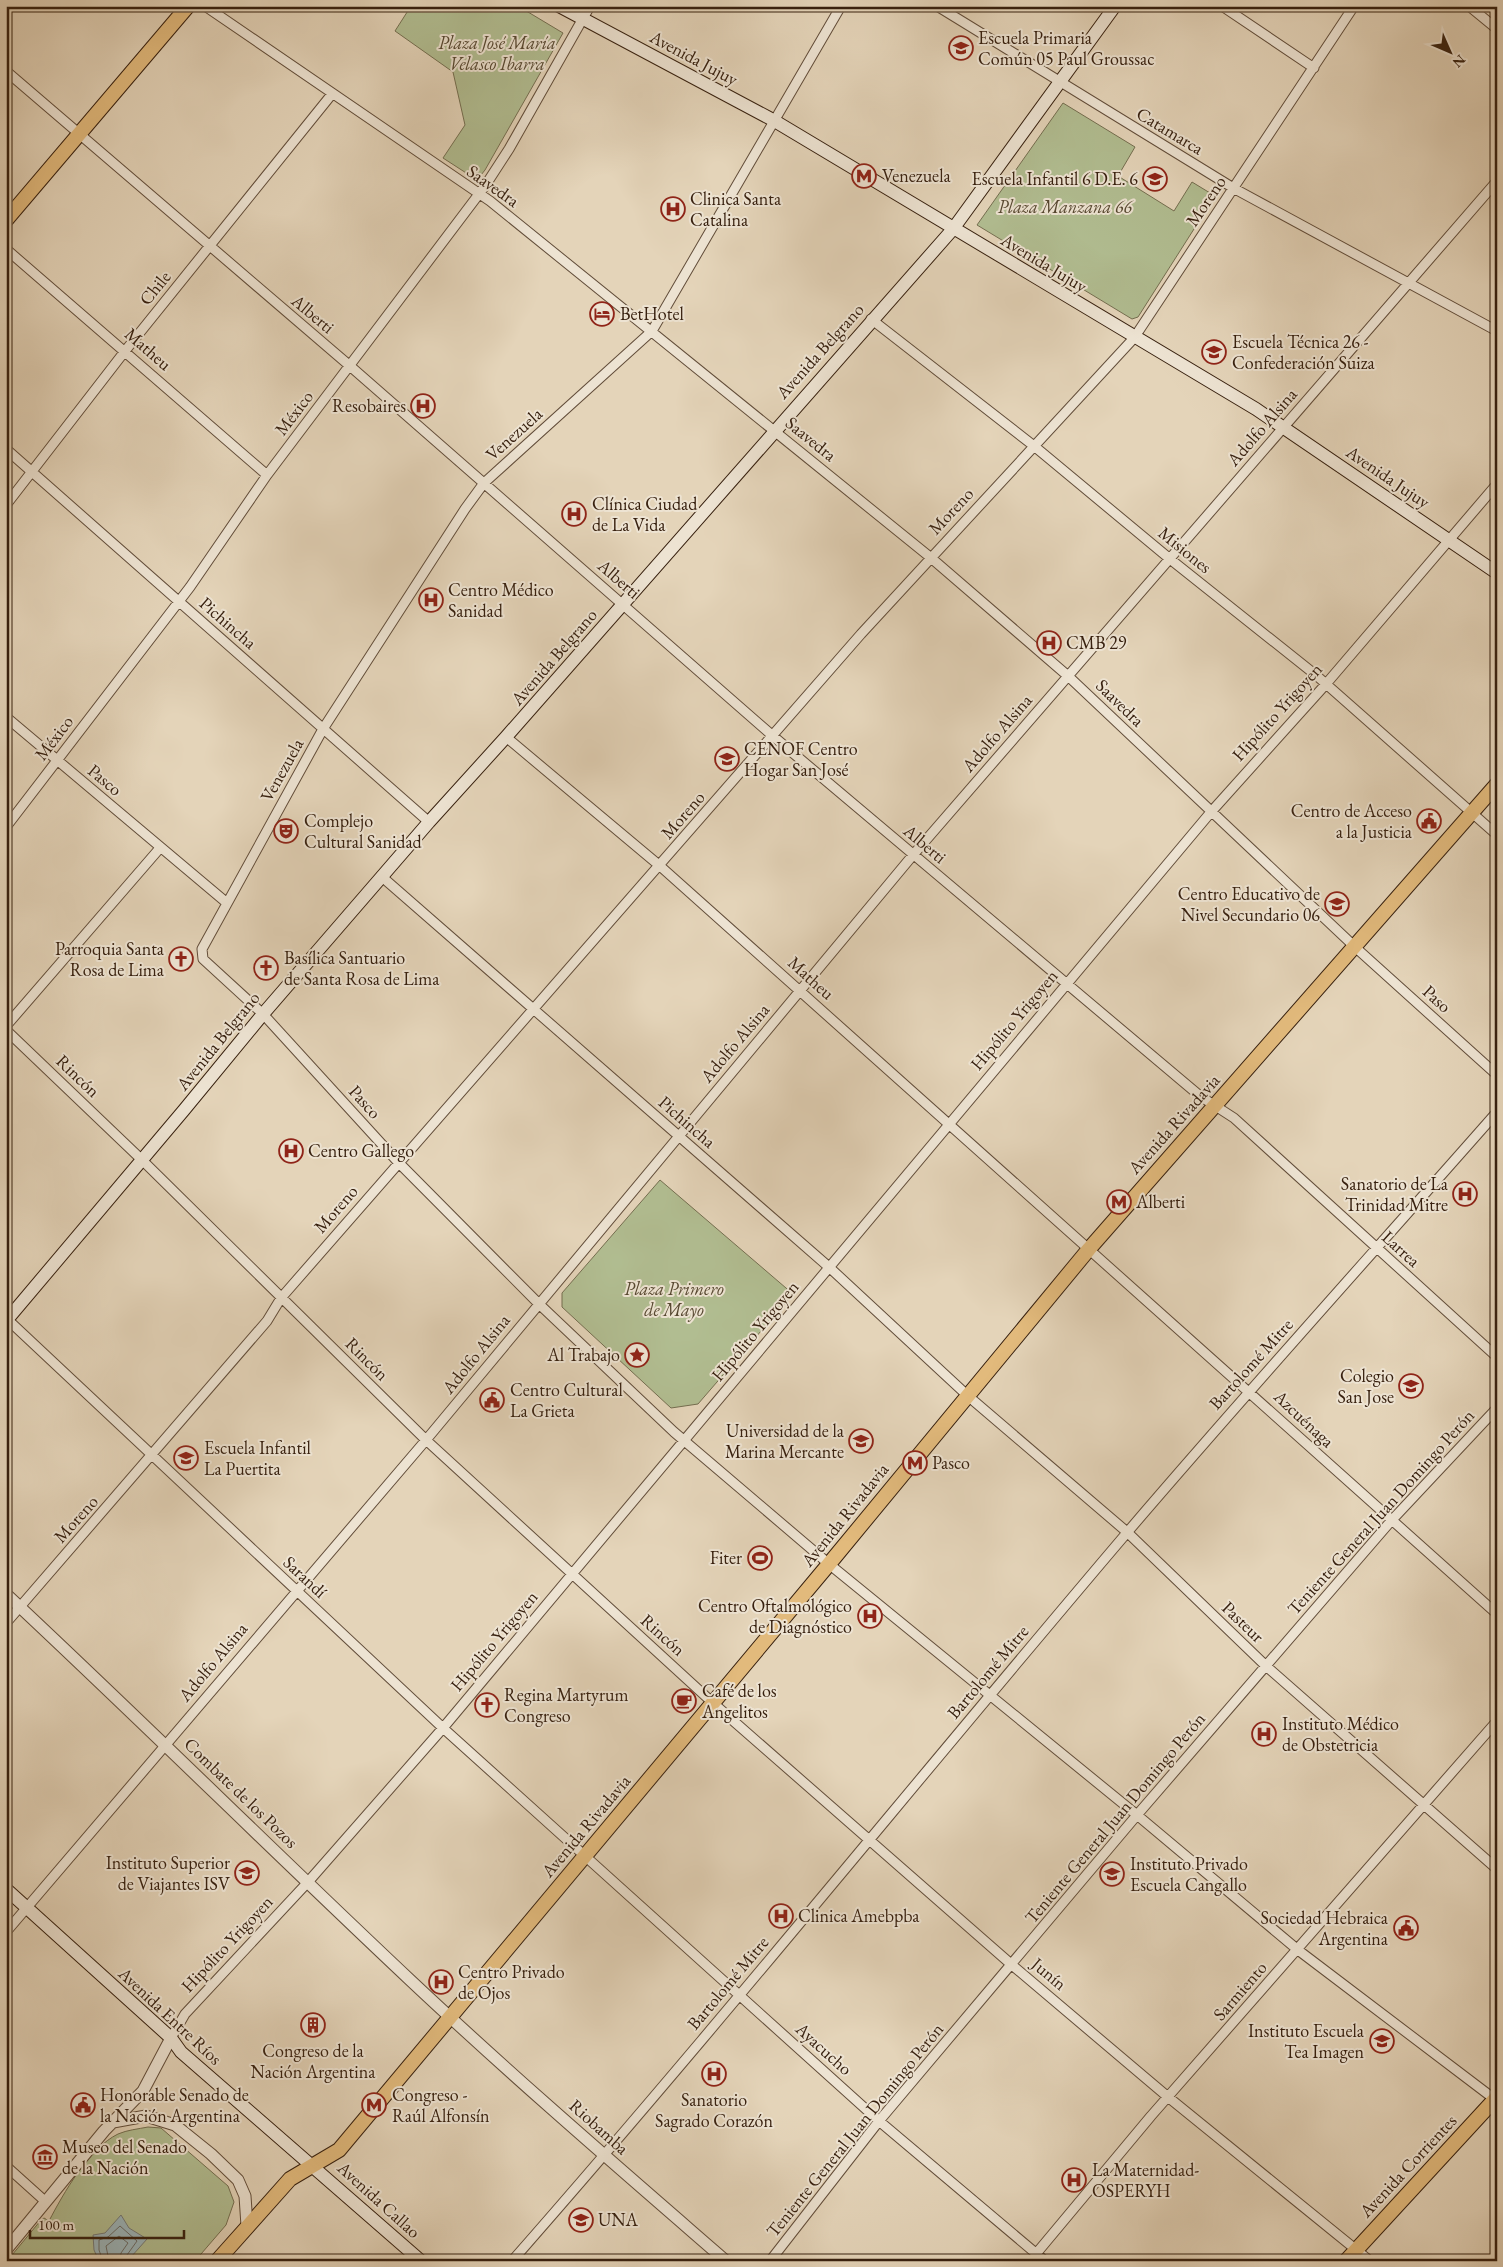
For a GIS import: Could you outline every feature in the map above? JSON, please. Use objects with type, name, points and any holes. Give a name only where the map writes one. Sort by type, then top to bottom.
[{"type":"main road","points":[[6,220],[188,6]]},
{"type":"main road","name":"Avenida Jujuy","points":[[559,6],[773,120],[1284,427],[1497,573]]},
{"type":"main road","name":"Avenida Belgrano","points":[[7,1319],[381,876],[506,737],[871,319],[953,229],[1115,6]]},
{"type":"main road","name":"Avenida Rivadavia","points":[[217,2261],[290,2179],[339,2150],[830,1564],[1089,1249],[1497,784]]},
{"type":"main road","name":"Avenida Entre Ríos","points":[[6,1889],[171,2038],[181,2052],[313,2165]]},
{"type":"main road","name":"Avenida Corrientes","points":[[1346,2261],[1496,2099]]},
{"type":"main road","name":"Avenida Callao","points":[[313,2165],[421,2261]]},
{"type":"street","name":"Saavedra","points":[[205,6],[478,194],[652,331],[930,557],[1068,676],[1355,947]]},
{"type":"street","name":"México","points":[[6,827],[179,602],[267,475],[478,194],[509,149],[590,6]]},
{"type":"street","name":"Venezuela","points":[[227,902],[323,729],[484,483],[652,331],[841,6]]},
{"type":"street","name":"Catamarca","points":[[937,6],[1235,189],[1497,332]]},
{"type":"street","points":[[1222,6],[1314,68]]},
{"type":"street","name":"Moreno","points":[[6,1623],[268,1321],[281,1298],[398,1162],[774,737],[930,557],[1134,338],[1235,189],[1354,6]]},
{"type":"street","points":[[1469,6],[1497,29]]},
{"type":"street","name":"Alberti","points":[[6,71],[350,366],[774,737],[1066,984],[1215,1106]]},
{"type":"street","name":"Chile","points":[[6,504],[125,351],[332,94]]},
{"type":"street","name":"Adolfo Alsina","points":[[6,1932],[426,1440],[913,855],[1407,283],[1497,182]]},
{"type":"street","name":"Matheu","points":[[6,249],[267,475]]},
{"type":"street","name":"Misiones","points":[[871,319],[1034,446],[1170,559],[1326,684],[1497,835]]},
{"type":"street","name":"Pichincha","points":[[6,449],[428,822]]},
{"type":"street","name":"Hipólito Yrigoyen","points":[[6,2250],[112,2123],[143,2092],[185,2014],[308,1882],[443,1728],[1211,812],[1326,684],[1497,484]]},
{"type":"street","name":"Pasco","points":[[6,717],[160,848],[227,902],[202,949],[203,959],[263,1014],[398,1162],[539,1304],[674,1432],[686,1440],[830,1564],[1137,1815],[1298,1950],[1496,2099]]},
{"type":"street","name":"Matheu","points":[[506,737],[660,866],[1089,1249]]},
{"type":"street","points":[[6,1026],[160,848]]},
{"type":"street","name":"Pichincha","points":[[381,876],[830,1268],[968,1396]]},
{"type":"street","name":"Paso","points":[[1355,947],[1497,1075]]},
{"type":"street","name":"Rincón","points":[[6,1030],[142,1160],[426,1440],[713,1703]]},
{"type":"street","name":"Larrea","points":[[1215,1106],[1234,1118],[1497,1357]]},
{"type":"street","name":"Bartolomé Mitre","points":[[512,2261],[604,2156],[739,1996],[1127,1532],[1249,1390],[1497,1112]]},
{"type":"street","name":"Azcuénaga","points":[[1089,1249],[1142,1298],[1249,1390],[1391,1521],[1497,1614]]},
{"type":"street","name":"Sarandí","points":[[7,1319],[443,1728],[586,1856]]},
{"type":"street","name":"Pasteur","points":[[968,1396],[1127,1532],[1266,1666],[1497,1869]]},
{"type":"street","name":"Teniente General Juan Domingo Perón","points":[[770,2261],[879,2120],[1137,1815],[1391,1521],[1497,1408]]},
{"type":"street","name":"Combate de los Pozos","points":[[6,1594],[450,2017]]},
{"type":"street","name":"Junín","points":[[713,1703],[1012,1965],[1168,2096],[1370,2261]]},
{"type":"street","name":"Sarmiento","points":[[1030,2261],[1168,2096],[1497,1721]]},
{"type":"street","name":"Ayacucho","points":[[586,1856],[739,1996],[879,2120],[1045,2261]]},
{"type":"street","name":"Riobamba","points":[[450,2017],[604,2156],[726,2261]]},
{"type":"street","points":[[112,2123],[146,2116],[175,2125],[238,2180],[245,2196],[247,2226]]},
{"type":"street","points":[[6,2166],[46,2202]]},
{"type":"green space","name":"Plaza José María Velasco Ibarra","points":[[411,6],[518,6],[563,33],[485,170],[477,180],[443,158],[465,125],[453,72],[395,31]]},
{"type":"green space","name":"Plaza Manzana 66","points":[[1063,103],[1135,147],[1118,176],[1174,211],[1192,182],[1215,196],[1138,317],[1132,319],[977,225]]},
{"type":"green space","name":"Plaza Primero de Mayo","points":[[660,1180],[793,1294],[698,1404],[671,1408],[562,1307],[562,1293]]},
{"type":"green space","points":[[148,2127],[161,2128],[228,2186],[234,2202],[226,2225],[195,2261],[7,2261],[41,2220],[44,2218],[49,2221],[69,2185],[97,2150],[118,2134]]},
{"type":"water","points":[[121,2215],[129,2228],[147,2239],[131,2257],[133,2261],[99,2261],[94,2250],[93,2235],[105,2233]]},
{"type":"place","name":"Escuela Primaria Común 05 Paul Groussac","points":[[961,48]]},
{"type":"place","name":"Venezuela","points":[[864,176]]},
{"type":"place","name":"Escuela Infantil 6 D.E. 6","points":[[1155,179]]},
{"type":"place","name":"Clinica Santa Catalina","points":[[673,209]]},
{"type":"place","name":"BetHotel","points":[[602,314]]},
{"type":"place","name":"Escuela Técnica 26 - Confederación Suiza","points":[[1214,352]]},
{"type":"place","name":"Resobaires","points":[[423,406]]},
{"type":"place","name":"Clínica Ciudad de La Vida","points":[[574,514]]},
{"type":"place","name":"Centro Médico Sanidad","points":[[431,600]]},
{"type":"place","name":"CMB 29","points":[[1049,643]]},
{"type":"place","name":"CENOF Centro Hogar San José","points":[[727,759]]},
{"type":"place","name":"Centro de Acceso a la Justicia","points":[[1429,821]]},
{"type":"place","name":"Complejo Cultural Sanidad","points":[[286,831]]},
{"type":"place","name":"Centro Educativo de Nivel Secundario 06","points":[[1337,904]]},
{"type":"place","name":"Parroquia Santa Rosa de Lima","points":[[181,959]]},
{"type":"place","name":"Basílica Santuario de Santa Rosa de Lima","points":[[266,968]]},
{"type":"place","name":"Centro Gallego","points":[[291,1151]]},
{"type":"place","name":"Sanatorio de La Trinidad Mitre","points":[[1465,1194]]},
{"type":"place","name":"Alberti","points":[[1119,1202]]},
{"type":"place","name":"Al Trabajo","points":[[637,1355]]},
{"type":"place","name":"Colegio San Jose","points":[[1411,1386]]},
{"type":"place","name":"Centro Cultural La Grieta","points":[[492,1400]]},
{"type":"place","name":"Universidad de la Marina Mercante","points":[[861,1441]]},
{"type":"place","name":"Escuela Infantil La Puertita","points":[[186,1458]]},
{"type":"place","name":"Pasco","points":[[915,1463]]},
{"type":"place","name":"Fiter","points":[[760,1558]]},
{"type":"place","name":"Centro Oftalmológico de Diagnóstico","points":[[870,1616]]},
{"type":"place","name":"Café de los Angelitos","points":[[684,1701]]},
{"type":"place","name":"Regina Martyrum Congreso","points":[[487,1705]]},
{"type":"place","name":"Instituto Médico de Obstetricia","points":[[1264,1734]]},
{"type":"place","name":"Instituto Superior de Viajantes ISV","points":[[247,1873]]},
{"type":"place","name":"Instituto Privado Escuela Cangallo","points":[[1112,1874]]},
{"type":"place","name":"Clinica Amebpba","points":[[781,1916]]},
{"type":"place","name":"Sociedad Hebraica Argentina","points":[[1406,1928]]},
{"type":"place","name":"Centro Privado de Ojos","points":[[441,1982]]},
{"type":"place","name":"Congreso de la Nación Argentina","points":[[313,2025]]},
{"type":"place","name":"Instituto Escuela Tea Imagen","points":[[1382,2041]]},
{"type":"place","name":"Sanatorio Sagrado Corazón","points":[[714,2074]]},
{"type":"place","name":"Honorable Senado de la Nación Argentina","points":[[83,2105]]},
{"type":"place","name":"Congreso - Raúl Alfonsín","points":[[374,2105]]},
{"type":"place","name":"Museo del Senado de la Nación","points":[[45,2157]]},
{"type":"place","name":"La Maternidad- OSPERYH","points":[[1074,2180]]},
{"type":"place","name":"UNA","points":[[581,2220]]}]
